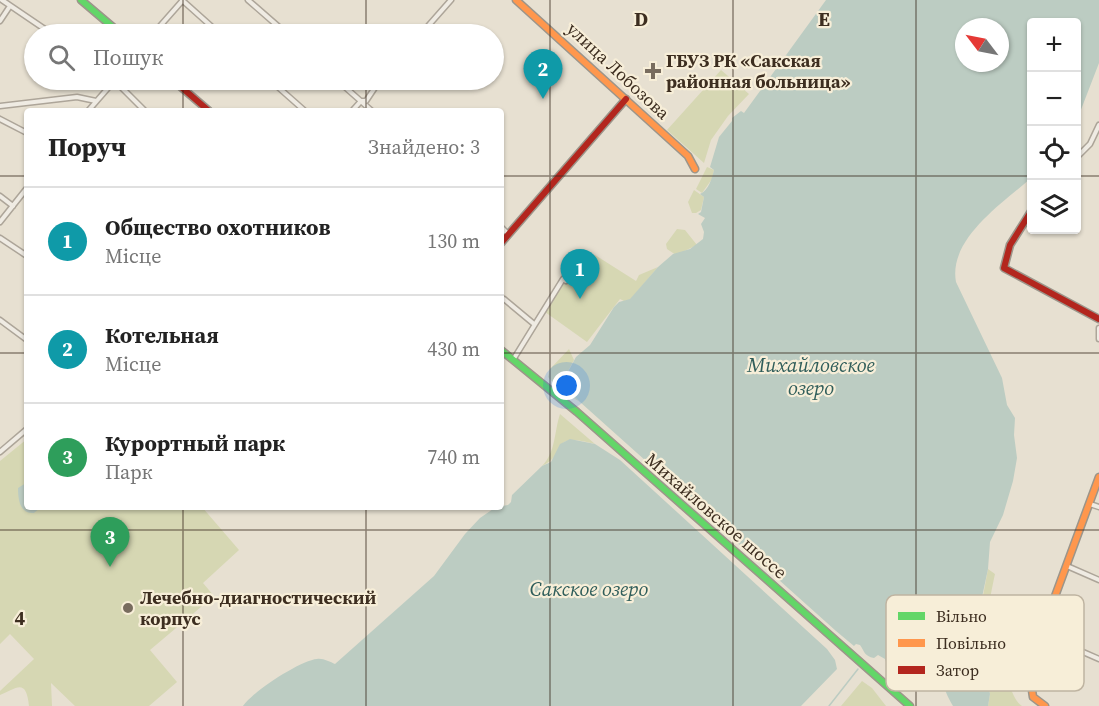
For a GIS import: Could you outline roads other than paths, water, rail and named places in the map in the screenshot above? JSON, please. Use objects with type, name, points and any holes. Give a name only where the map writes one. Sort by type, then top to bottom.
[{"type":"street","points":[[2,0],[37,24]]},
{"type":"street","points":[[81,0],[109,24]]},
{"type":"street","points":[[162,24],[183,0],[209,24]]},
{"type":"street","points":[[248,0],[275,24]]},
{"type":"street","points":[[430,24],[451,0]]},
{"type":"street","name":"улица Лобозова","points":[[516,0],[688,156],[695,169]]},
{"type":"street","points":[[0,21],[10,6]]},
{"type":"street","points":[[90,108],[105,90]]},
{"type":"street","points":[[124,90],[142,108]]},
{"type":"street","points":[[185,90],[206,108]]},
{"type":"street","points":[[281,90],[302,108]]},
{"type":"street","points":[[348,90],[369,108]]},
{"type":"street","points":[[355,108],[361,101],[366,101],[373,90]]},
{"type":"street","points":[[0,106],[77,97],[96,101]]},
{"type":"street","points":[[504,239],[626,99]]},
{"type":"street","points":[[0,118],[24,130]]},
{"type":"street","points":[[1081,154],[1090,144],[1099,125]]},
{"type":"street","points":[[0,222],[24,192]]},
{"type":"street","points":[[0,196],[13,206]]},
{"type":"street","points":[[1027,219],[1011,246],[1004,268],[1099,319]]},
{"type":"street","points":[[504,230],[508,234]]},
{"type":"street","points":[[0,238],[24,254]]},
{"type":"street","points":[[513,360],[563,279],[566,281]]},
{"type":"street","points":[[504,299],[534,324]]},
{"type":"street","points":[[0,320],[24,338]]},
{"type":"street","points":[[1099,327],[1099,339]]},
{"type":"street","name":"Михайловское шоссе","points":[[504,352],[577,412],[886,685]]},
{"type":"street","points":[[0,452],[24,432]]},
{"type":"street","points":[[1056,595],[1099,477]]},
{"type":"street","points":[[1090,504],[1099,507]]},
{"type":"street","points":[[1067,566],[1099,580]]},
{"type":"street","points":[[1084,652],[1099,659]]},
{"type":"street","name":"Михайловское шоссе","points":[[893,691],[910,706]]},
{"type":"street","points":[[1032,691],[1033,697],[1044,706]]},
{"type":"water","name":"Михайловское озеро","points":[[826,0],[1099,0],[1099,63],[1081,110],[1081,18],[1027,18],[1027,181],[980,223],[960,251],[956,266],[956,282],[1002,378],[1007,405],[1015,418],[1014,435],[1017,458],[1013,481],[1003,515],[990,542],[988,569],[982,595],[886,595],[886,662],[878,655],[874,658],[868,656],[860,645],[854,646],[836,631],[566,387],[564,379],[576,357],[590,345],[614,307],[619,302],[630,299],[658,267],[673,254],[690,249],[703,239],[704,232],[701,224],[705,218],[698,214],[701,212],[704,197],[700,194],[708,187],[714,170],[710,167],[719,137],[732,118],[741,111],[744,113]]},
{"type":"water","name":"Сакское озеро","points":[[570,439],[595,444],[620,460],[827,649],[835,660],[837,669],[801,706],[243,706],[266,685],[300,665],[319,659],[335,664],[434,576],[465,534],[480,518],[492,510],[504,510],[504,506],[511,502],[512,495],[542,466],[551,462],[560,444]]},
{"type":"water","points":[[24,484],[24,510],[19,501],[18,488]]},
{"type":"water","points":[[24,510],[38,510],[34,513]]},
{"type":"water","points":[[946,691],[989,691],[990,694],[988,706],[953,706]]},
{"type":"waterway","points":[[829,706],[858,669]]},
{"type":"place","name":"ГБУЗ РК «Сакская районная больница»","points":[[653,71]]},
{"type":"place","name":"Котельная","points":[[543,99]]},
{"type":"place","name":"Общество охотников","points":[[580,299]]},
{"type":"place","name":"Курортный парк","points":[[110,567]]},
{"type":"place","name":"Лечебно-диагностический корпус","points":[[128,608]]}]
